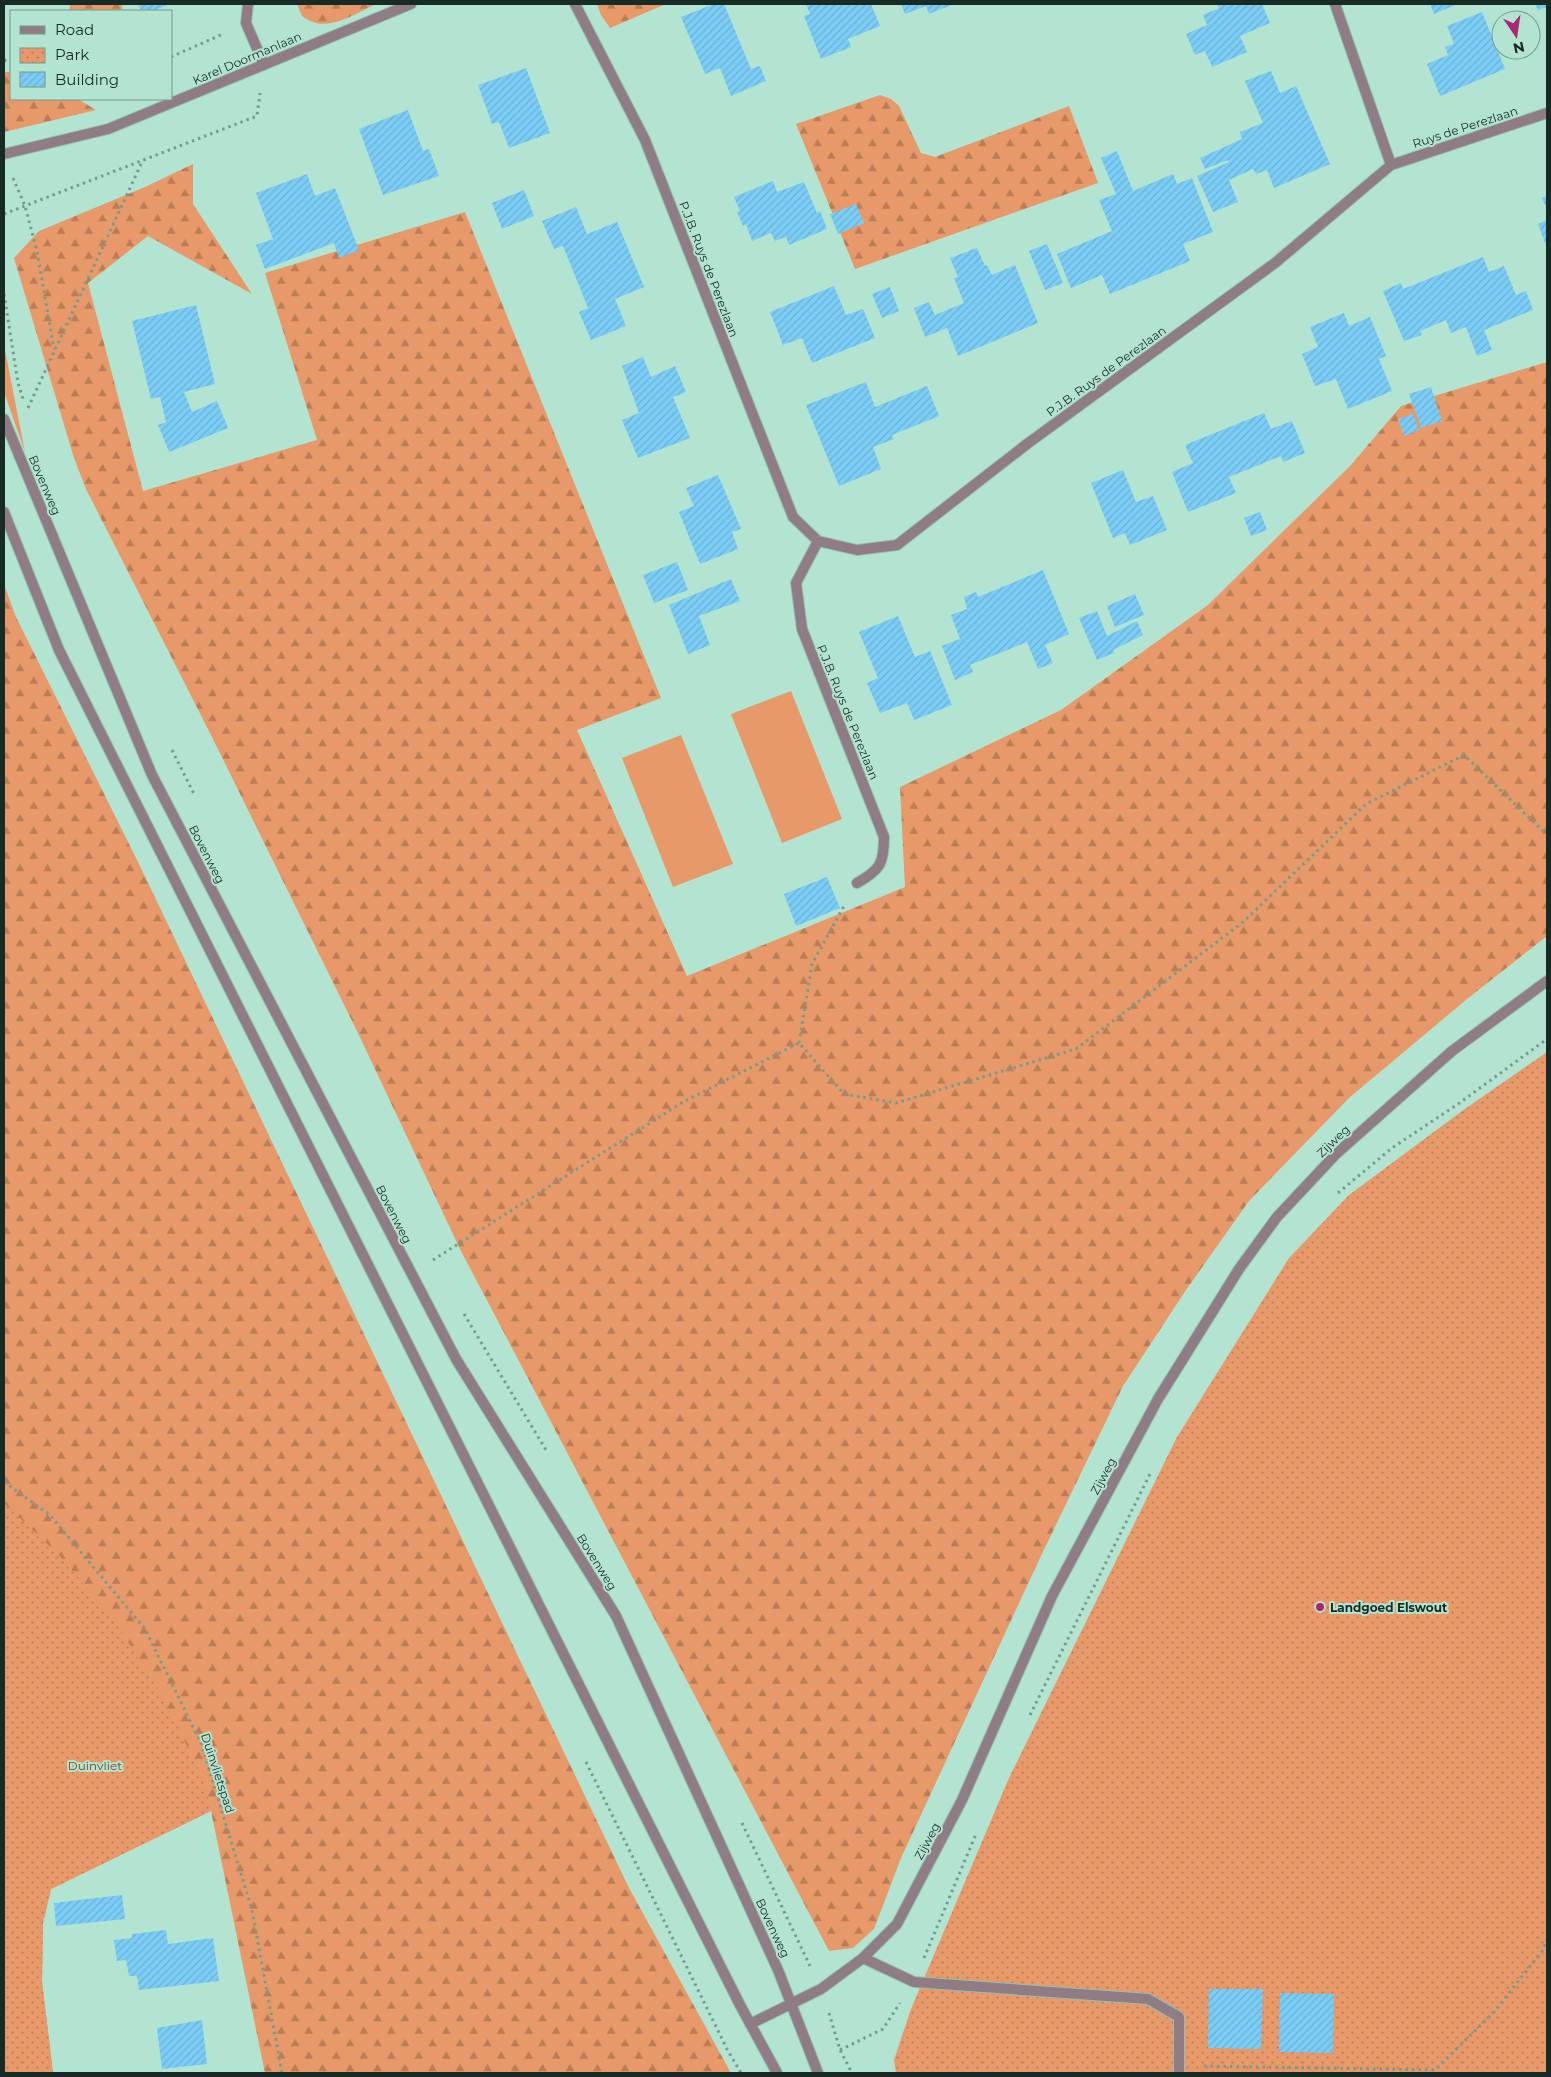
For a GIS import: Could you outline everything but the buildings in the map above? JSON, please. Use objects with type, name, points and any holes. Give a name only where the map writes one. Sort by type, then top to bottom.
[{"type":"street","points":[[248,4],[246,23],[264,65]]},
{"type":"street","name":"Karel Doormanlaan","points":[[4,154],[108,130],[411,4]]},
{"type":"street","name":"P.J.B. Ruys de Perezlaan","points":[[575,4],[645,140],[793,517],[818,541],[857,550],[897,545],[1027,444],[1275,262],[1391,165]]},
{"type":"street","points":[[1335,4],[1391,165]]},
{"type":"street","name":"Ruys de Perezlaan","points":[[1391,165],[1547,113]]},
{"type":"street","name":"Bovenweg","points":[[4,418],[152,775],[456,1360],[616,1616],[793,2004],[818,2073]]},
{"type":"street","points":[[4,512],[63,659],[750,2024],[777,2073]]},
{"type":"street","name":"P.J.B. Ruys de Perezlaan","points":[[818,541],[796,583],[802,629],[884,837],[884,854],[875,873],[857,883]]},
{"type":"street","name":"Zijweg","points":[[750,2024],[821,1989],[863,1958],[897,1924],[962,1800],[1052,1596],[1158,1399],[1240,1269],[1278,1217],[1336,1154],[1452,1051],[1547,980]]},
{"type":"street","points":[[863,1958],[914,1982],[1148,1999],[1179,2017],[1180,2070]]},
{"type":"path","points":[[172,57],[246,23]]},
{"type":"path","points":[[4,214],[257,116],[264,65]]},
{"type":"path","points":[[4,294],[18,383],[26,410],[143,160]]},
{"type":"path","points":[[11,175],[26,206],[37,251],[54,351]]},
{"type":"path","points":[[172,749],[198,802]]},
{"type":"path","points":[[799,1043],[844,1094],[896,1103],[1076,1049],[1243,922],[1366,804],[1464,755],[1543,831],[1547,828]]},
{"type":"path","points":[[799,1043],[812,964],[857,883]]},
{"type":"path","points":[[1334,1197],[1392,1148],[1458,1104],[1547,1039]]},
{"type":"path","points":[[428,1252],[432,1261],[683,1102],[799,1043]]},
{"type":"path","points":[[1030,1716],[1152,1470]]},
{"type":"path","name":"Duinvlietspad","points":[[4,1482],[50,1515],[145,1629],[201,1743],[252,1910],[282,2073]]},
{"type":"path","points":[[852,2073],[840,2050],[883,2028],[914,1982],[977,1831]]},
{"type":"path","points":[[1180,2070],[1435,2070],[1494,2012],[1543,1950],[1547,1940]]},
{"type":"green space","points":[[70,4],[121,4],[123,10],[69,10]]},
{"type":"green space","points":[[297,4],[376,4],[348,18],[320,24],[302,16]]},
{"type":"green space","points":[[597,4],[666,4],[610,28],[601,15]]},
{"type":"green space","points":[[4,72],[10,72],[10,100],[80,100],[96,110],[4,132]]},
{"type":"green space","points":[[880,95],[891,99],[899,106],[921,153],[935,157],[1069,106],[1098,183],[855,269],[796,124]]},
{"type":"green space","points":[[193,164],[193,204],[252,294],[148,236],[88,283],[143,491],[317,440],[265,273],[465,212],[661,698],[577,730],[687,976],[905,887],[900,787],[1061,710],[1208,605],[1351,465],[1401,406],[1547,362],[1547,936],[1467,999],[1349,1098],[1249,1201],[1186,1290],[1123,1386],[1039,1560],[901,1858],[874,1929],[853,1948],[829,1951],[460,1249],[357,1031],[213,739],[86,489],[74,458],[14,258],[39,231],[145,187]]},
{"type":"green space","points":[[4,345],[25,452],[4,392]]},
{"type":"green space","points":[[4,584],[16,617],[139,864],[629,1888],[731,2073],[265,2073],[211,1811],[51,1889],[43,1923],[42,1982],[53,2073],[4,2073]]},
{"type":"green space","points":[[791,691],[842,819],[782,843],[731,714]]},
{"type":"green space","points":[[681,735],[733,864],[673,887],[622,758]]},
{"type":"green space","name":"Landgoed Elswout","points":[[1547,1052],[1547,2073],[896,2073],[894,2060],[911,2009],[1009,1778],[1177,1437],[1289,1258],[1349,1195],[1462,1111]]},
{"type":"green space","name":"Duinvliet","points":[[4,1503],[58,1554],[113,1618],[163,1697],[202,1776],[211,1811],[51,1889],[43,1923],[42,1982],[53,2073],[4,2073]]},
{"type":"place","name":"Landgoed Elswout","points":[[1320,1607]]}]
